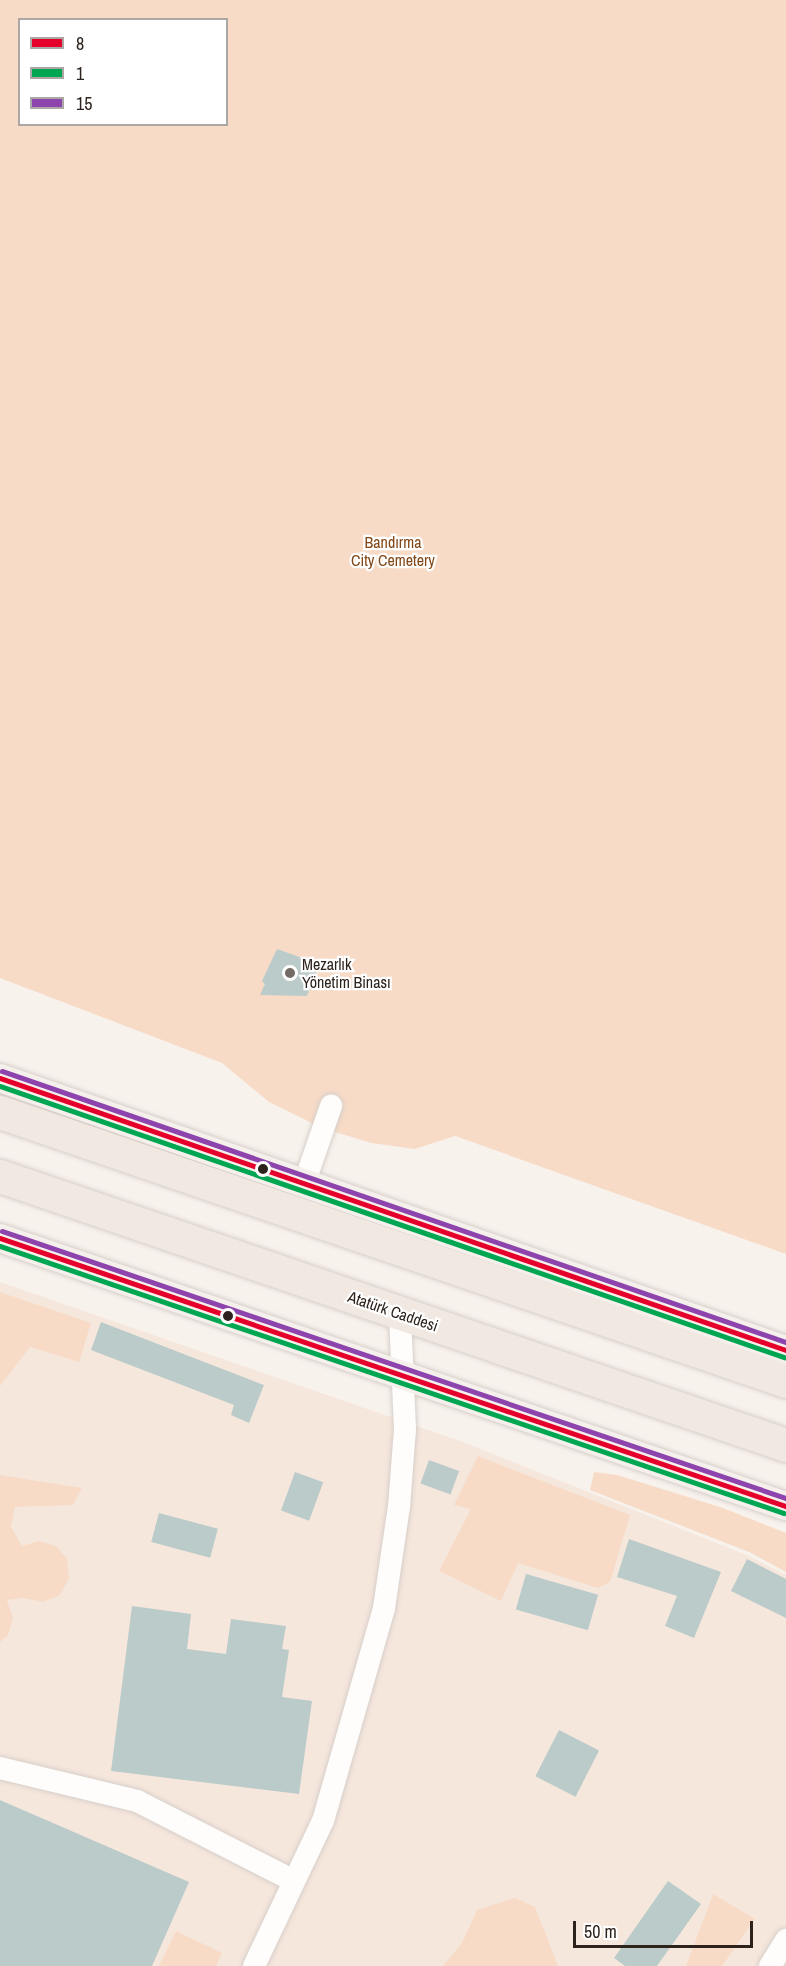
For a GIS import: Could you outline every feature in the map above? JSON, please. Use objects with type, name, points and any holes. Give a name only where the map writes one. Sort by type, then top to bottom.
[{"type":"highway","points":[[0,1112],[786,1380]]},
{"type":"highway","name":"Atatürk Caddesi","points":[[0,1176],[786,1445]]},
{"type":"main road","points":[[0,1078],[786,1350]]},
{"type":"main road","points":[[0,1238],[786,1506]]},
{"type":"street","points":[[304,1184],[331,1106]]},
{"type":"street","points":[[254,1966],[323,1821],[384,1608],[400,1496],[405,1429],[400,1313]]},
{"type":"street","points":[[0,1768],[137,1801],[294,1881]]},
{"type":"street","points":[[770,1966],[786,1940]]},
{"type":"shaded area","points":[[0,1282],[463,1442],[747,1555],[786,1575],[786,1966],[0,1966]]},
{"type":"green space","name":"Bandırma City Cemetery","points":[[0,0],[786,0],[786,1254],[455,1136],[415,1149],[371,1143],[322,1128],[269,1102],[222,1063],[0,978]]},
{"type":"green space","points":[[0,1292],[91,1323],[79,1362],[30,1347],[0,1386]]},
{"type":"green space","points":[[478,1456],[630,1515],[610,1582],[598,1588],[518,1563],[501,1601],[439,1571],[471,1509],[454,1505]]},
{"type":"green space","points":[[594,1472],[617,1475],[720,1507],[786,1533],[786,1572],[749,1552],[590,1490]]},
{"type":"green space","points":[[0,1475],[82,1488],[73,1505],[15,1507],[11,1527],[22,1546],[39,1541],[56,1546],[67,1559],[69,1578],[60,1595],[43,1602],[23,1598],[7,1600],[13,1618],[8,1635],[0,1642]]},
{"type":"green space","points":[[713,1894],[755,1919],[722,1966],[686,1966]]},
{"type":"green space","points":[[515,1898],[535,1907],[558,1966],[443,1966],[462,1943],[477,1910]]},
{"type":"green space","points":[[176,1931],[222,1953],[216,1966],[159,1966]]},
{"type":"building","name":"Mezarlık Yönetim Binası","points":[[277,949],[319,964],[307,996],[260,995],[265,984],[262,981]]},
{"type":"building","points":[[101,1322],[264,1385],[249,1423],[231,1415],[234,1405],[91,1350]]},
{"type":"building","points":[[429,1460],[459,1471],[451,1494],[420,1483]]},
{"type":"building","points":[[295,1472],[323,1482],[309,1521],[281,1511]]},
{"type":"building","points":[[159,1513],[218,1529],[210,1558],[151,1542]]},
{"type":"building","points":[[629,1539],[721,1572],[694,1638],[665,1626],[677,1596],[617,1577]]},
{"type":"building","points":[[747,1559],[786,1579],[786,1618],[731,1591]]},
{"type":"building","points":[[526,1574],[598,1595],[588,1630],[516,1610]]},
{"type":"building","points":[[132,1606],[191,1614],[187,1649],[226,1654],[231,1619],[286,1626],[282,1649],[289,1650],[282,1697],[312,1701],[299,1794],[111,1771]]},
{"type":"building","points":[[559,1730],[599,1750],[575,1797],[535,1776]]},
{"type":"building","points":[[0,1800],[189,1882],[152,1966],[0,1966]]},
{"type":"building","points":[[668,1881],[701,1904],[657,1966],[625,1966],[614,1958]]},
{"type":"transit line","name":"15","points":[[2,1071],[786,1342]]},
{"type":"transit line","name":"8","points":[[0,1078],[786,1350]]},
{"type":"transit line","name":"1","points":[[0,1086],[784,1357]]},
{"type":"transit line","name":"15","points":[[2,1231],[786,1498]]},
{"type":"transit line","name":"8","points":[[0,1238],[786,1506]]},
{"type":"transit line","name":"1","points":[[0,1246],[784,1513]]},
{"type":"place","name":"Mezarlık Yönetim Binası","points":[[290,973]]}]
